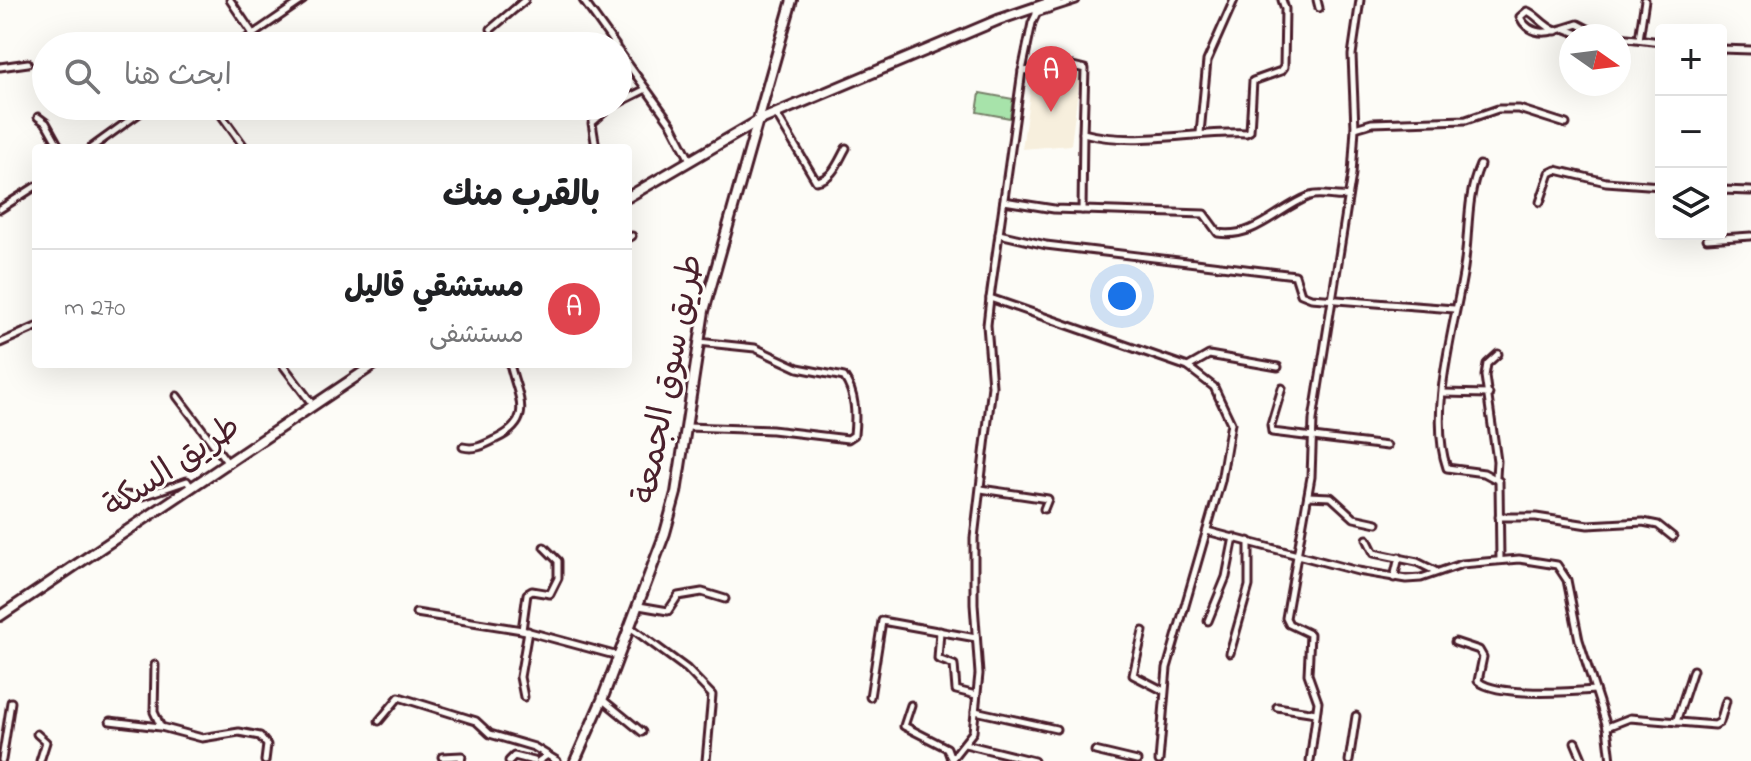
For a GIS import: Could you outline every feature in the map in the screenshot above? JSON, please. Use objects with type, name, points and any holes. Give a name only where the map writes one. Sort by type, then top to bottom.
[{"type":"main road","name":"طريق سوق الجمعة","points":[[575,761],[639,606],[676,493],[697,342],[792,0]]},
{"type":"main road","points":[[632,195],[758,121],[1017,13],[1057,0]]},
{"type":"main road","name":"طريق السكة","points":[[0,616],[369,368]]},
{"type":"street","points":[[230,0],[252,32]]},
{"type":"street","points":[[256,32],[303,0]]},
{"type":"street","points":[[491,29],[525,0]]},
{"type":"street","points":[[583,0],[606,32]]},
{"type":"street","points":[[950,759],[973,732],[980,656],[976,638],[974,538],[992,386],[987,325],[1022,71],[1034,7],[1076,0]]},
{"type":"street","points":[[1200,133],[1207,61],[1234,0]]},
{"type":"street","points":[[1083,133],[1113,141],[1250,131],[1253,81],[1281,71],[1284,67],[1285,9],[1282,0]]},
{"type":"street","points":[[1317,0],[1319,8]]},
{"type":"street","points":[[1310,761],[1317,695],[1308,674],[1310,634],[1286,621],[1308,496],[1311,438],[1348,196],[1355,128],[1352,55],[1360,0]]},
{"type":"street","points":[[1639,39],[1645,0]]},
{"type":"street","points":[[1556,31],[1542,25],[1533,12],[1527,11],[1520,17],[1524,24],[1539,32],[1556,31],[1559,30]]},
{"type":"street","points":[[1017,13],[1026,15],[1032,23]]},
{"type":"street","points":[[1631,38],[1655,41]]},
{"type":"street","points":[[1727,49],[1751,50]]},
{"type":"street","points":[[0,67],[28,63]]},
{"type":"street","points":[[1022,71],[1073,66],[1085,69],[1082,210]]},
{"type":"street","points":[[632,69],[690,160]]},
{"type":"street","points":[[632,96],[646,89]]},
{"type":"street","points":[[1355,128],[1372,123],[1466,120],[1498,109],[1519,109],[1566,124]]},
{"type":"street","points":[[776,114],[816,181],[825,180],[832,173],[846,148]]},
{"type":"street","points":[[40,120],[57,144]]},
{"type":"street","points":[[97,144],[130,120]]},
{"type":"street","points":[[225,120],[242,144]]},
{"type":"street","points":[[595,120],[592,123],[595,144]]},
{"type":"street","points":[[1480,165],[1470,198],[1467,250],[1454,309],[1443,393],[1446,466],[1496,477]]},
{"type":"street","points":[[1540,202],[1550,173],[1556,170],[1606,182],[1655,186]]},
{"type":"street","points":[[0,197],[3,208],[32,189]]},
{"type":"street","points":[[1727,190],[1751,191]]},
{"type":"street","points":[[1004,201],[1082,210],[1204,214],[1218,233],[1232,235],[1272,220],[1311,196],[1348,196]]},
{"type":"street","points":[[999,234],[1046,245],[1295,275],[1301,294],[1334,300],[1454,309]]},
{"type":"street","points":[[1727,238],[1751,236]]},
{"type":"street","points":[[990,298],[1188,367],[1214,387],[1231,423],[1207,531],[1173,641],[1164,691],[1159,761]]},
{"type":"street","points":[[0,343],[32,329]]},
{"type":"street","points":[[686,427],[772,430],[848,439],[854,435],[855,405],[844,377],[798,368],[755,348],[697,342]]},
{"type":"street","points":[[1498,354],[1490,359],[1485,370],[1499,485],[1500,560]]},
{"type":"street","points":[[1188,367],[1209,355],[1278,367]]},
{"type":"street","points":[[285,368],[313,405]]},
{"type":"street","points":[[463,447],[476,448],[498,439],[519,421],[522,406],[511,368]]},
{"type":"street","points":[[1282,388],[1271,425],[1272,432],[1387,446]]},
{"type":"street","points":[[1443,393],[1489,394]]},
{"type":"street","points":[[177,396],[227,462]]},
{"type":"street","points":[[119,495],[143,496],[187,481],[192,488]]},
{"type":"street","points":[[981,489],[1048,499],[1044,509]]},
{"type":"street","points":[[1308,496],[1331,497],[1354,518],[1377,523]]},
{"type":"street","points":[[1499,517],[1536,517],[1588,525],[1643,522],[1658,525],[1673,537]]},
{"type":"street","points":[[1207,531],[1394,578],[1414,580],[1462,564],[1500,560],[1543,561],[1557,565],[1564,573],[1607,727],[1611,761]]},
{"type":"street","points":[[1208,621],[1226,577],[1234,537]]},
{"type":"street","points":[[1367,539],[1374,553],[1399,557],[1435,571]]},
{"type":"street","points":[[1230,653],[1249,586],[1249,541]]},
{"type":"street","points":[[524,697],[520,683],[527,594],[532,591],[550,594],[556,584],[558,561],[544,547]]},
{"type":"street","points":[[1394,578],[1399,557]]},
{"type":"street","points":[[639,606],[668,611],[678,596],[702,592],[725,599]]},
{"type":"street","points":[[416,613],[525,631],[619,656]]},
{"type":"street","points":[[870,697],[882,621],[976,638]]},
{"type":"street","points":[[630,627],[687,669],[712,695],[708,760]]},
{"type":"street","points":[[940,631],[938,659],[954,665],[956,690],[976,695]]},
{"type":"street","points":[[1143,631],[1133,675],[1164,691]]},
{"type":"street","points":[[1455,642],[1479,650],[1483,657],[1478,681],[1482,685],[1505,690],[1595,690]]},
{"type":"street","points":[[155,665],[154,712],[161,727]]},
{"type":"street","points":[[1676,722],[1693,670]]},
{"type":"street","points":[[379,721],[399,697],[476,721],[490,734],[534,747],[557,761]]},
{"type":"street","points":[[602,700],[642,732]]},
{"type":"street","points":[[1607,727],[1630,718],[1706,727],[1718,724],[1726,701]]},
{"type":"street","points":[[3,760],[11,702]]},
{"type":"street","points":[[911,705],[904,726],[947,748],[950,759]]},
{"type":"street","points":[[1277,707],[1316,713]]},
{"type":"street","points":[[975,711],[1056,729]]},
{"type":"street","points":[[1349,761],[1356,716]]},
{"type":"street","points":[[110,721],[161,727],[202,738],[239,732],[260,736],[267,745],[265,761]]},
{"type":"street","points":[[37,734],[46,742],[40,761]]},
{"type":"street","points":[[1575,742],[1583,761]]},
{"type":"street","points":[[964,744],[1034,761]]},
{"type":"street","points":[[1095,751],[1137,761]]},
{"type":"street","points":[[442,757],[462,756],[461,761]]},
{"type":"street","points":[[509,761],[514,756],[537,761],[546,756]]},
{"type":"shaded area","points":[[1080,74],[1071,145],[1022,149],[1032,78]]},
{"type":"green space","points":[[980,93],[1013,99],[1010,118],[977,112]]},
{"type":"place","name":"مستشقي قاليل","points":[[1051,112]]}]
